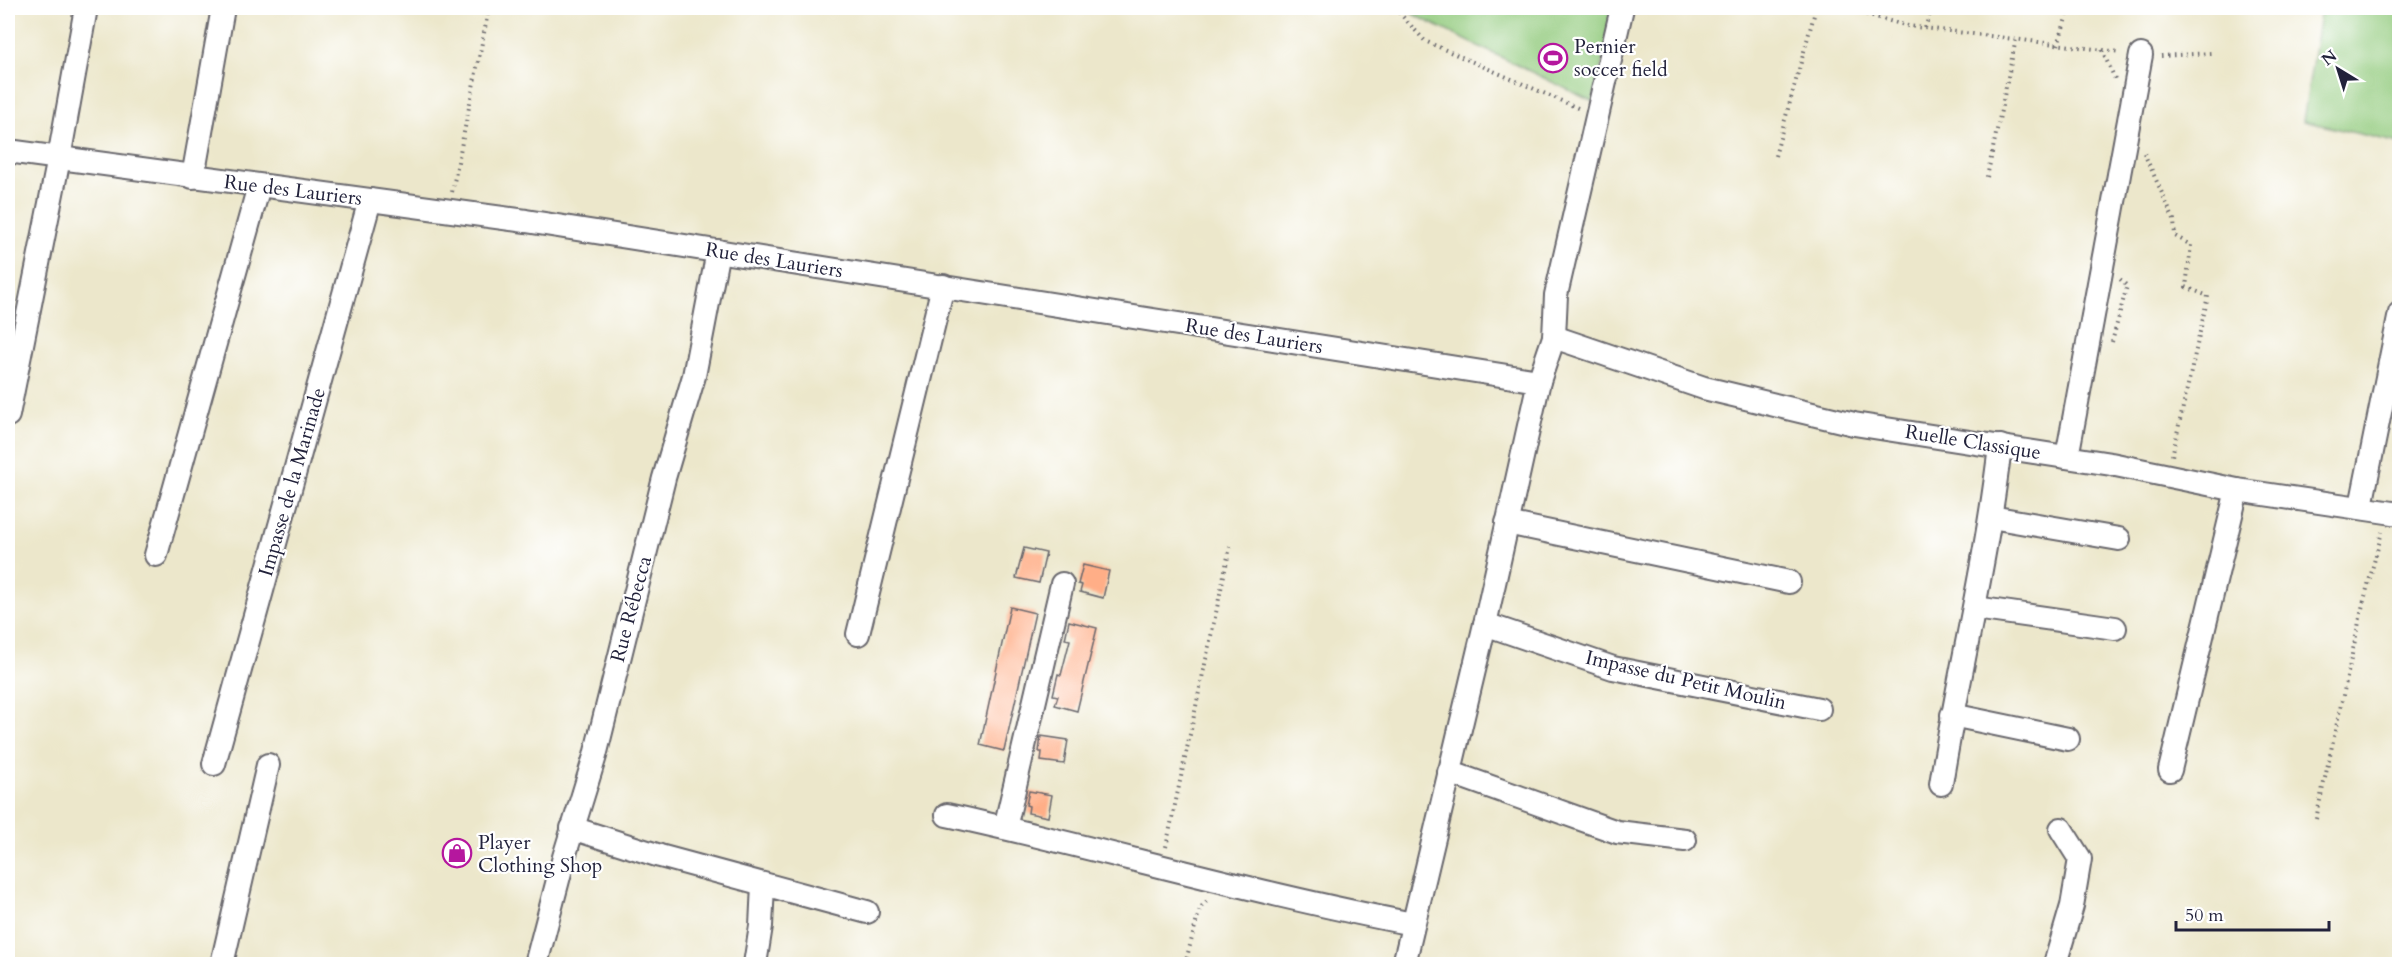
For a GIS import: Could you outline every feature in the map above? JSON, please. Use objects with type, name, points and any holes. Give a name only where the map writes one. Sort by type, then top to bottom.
[{"type":"street","points":[[8,415],[86,8]]},
{"type":"street","points":[[193,177],[223,8]]},
{"type":"street","points":[[1404,964],[1485,624],[1539,381],[1554,337],[1556,295],[1622,8]]},
{"type":"street","points":[[2067,457],[2141,55]]},
{"type":"street","name":"Rue des Lauriers","points":[[8,151],[449,211],[717,251],[1539,381]]},
{"type":"street","points":[[156,555],[259,186]]},
{"type":"street","name":"Impasse de la Marinade","points":[[214,764],[370,200]]},
{"type":"street","name":"Rue Rébecca","points":[[536,964],[572,828],[595,756],[664,478],[694,376],[717,251]]},
{"type":"street","points":[[858,634],[943,286]]},
{"type":"street","points":[[2361,507],[2400,313]]},
{"type":"street","name":"Ruelle Classique","points":[[1554,337],[1704,388],[1854,424],[2168,474],[2237,490],[2394,513]]},
{"type":"street","points":[[1941,784],[1952,715],[1975,608],[1991,517],[2000,446]]},
{"type":"street","points":[[2170,770],[2237,490]]},
{"type":"street","points":[[1991,517],[2119,539]]},
{"type":"street","points":[[1508,523],[1790,582]]},
{"type":"street","points":[[1005,828],[1062,584]]},
{"type":"street","points":[[1975,608],[2115,628]]},
{"type":"street","name":"Impasse du Petit Moulin","points":[[1485,624],[1613,668],[1819,709]]},
{"type":"street","points":[[1952,715],[2068,739]]},
{"type":"street","points":[[222,964],[268,765]]},
{"type":"street","points":[[1449,772],[1617,832],[1685,840]]},
{"type":"street","points":[[947,815],[1341,910],[1413,924]]},
{"type":"street","points":[[572,828],[660,856],[867,912]]},
{"type":"street","points":[[2055,964],[2073,906],[2079,859],[2061,829]]},
{"type":"street","points":[[755,964],[761,926],[763,885]]},
{"type":"path","points":[[449,211],[489,8]]},
{"type":"path","points":[[1395,8],[1425,41],[1597,117]]},
{"type":"path","points":[[1775,156],[1816,8]]},
{"type":"path","points":[[1843,8],[1908,26],[2155,57],[2211,53]]},
{"type":"path","points":[[1925,28],[1932,8]]},
{"type":"path","points":[[2058,45],[2069,8]]},
{"type":"path","points":[[1987,177],[2016,39]]},
{"type":"path","points":[[2102,50],[2174,220],[2175,236],[2191,245],[2186,287],[2208,296],[2168,474]]},
{"type":"path","points":[[2316,819],[2363,604],[2394,513]]},
{"type":"path","points":[[1162,865],[1230,547]]},
{"type":"path","points":[[1185,964],[1200,908],[1227,881]]},
{"type":"green space","name":"Pernier soccer field","points":[[1415,8],[1615,8],[1593,102],[1412,14]]},
{"type":"green space","points":[[2321,8],[2399,8],[2399,143],[2303,121]]},
{"type":"building","points":[[1024,548],[1046,553],[1039,583],[1016,578]]},
{"type":"building","points":[[1083,565],[1109,571],[1103,598],[1080,592],[1082,585],[1078,584]]},
{"type":"building","points":[[1010,607],[1035,613],[1004,751],[980,745]]},
{"type":"building","points":[[1069,621],[1097,628],[1077,711],[1055,705],[1058,696],[1053,695],[1070,640],[1065,639]]},
{"type":"building","points":[[1041,736],[1068,740],[1064,764],[1041,761],[1042,752],[1039,752]]},
{"type":"building","points":[[1029,791],[1052,795],[1048,817],[1028,813],[1029,806],[1026,805]]},
{"type":"place","name":"Pernier soccer field","points":[[1553,58]]},
{"type":"place","name":"Player Clothing Shop","points":[[457,853]]}]
